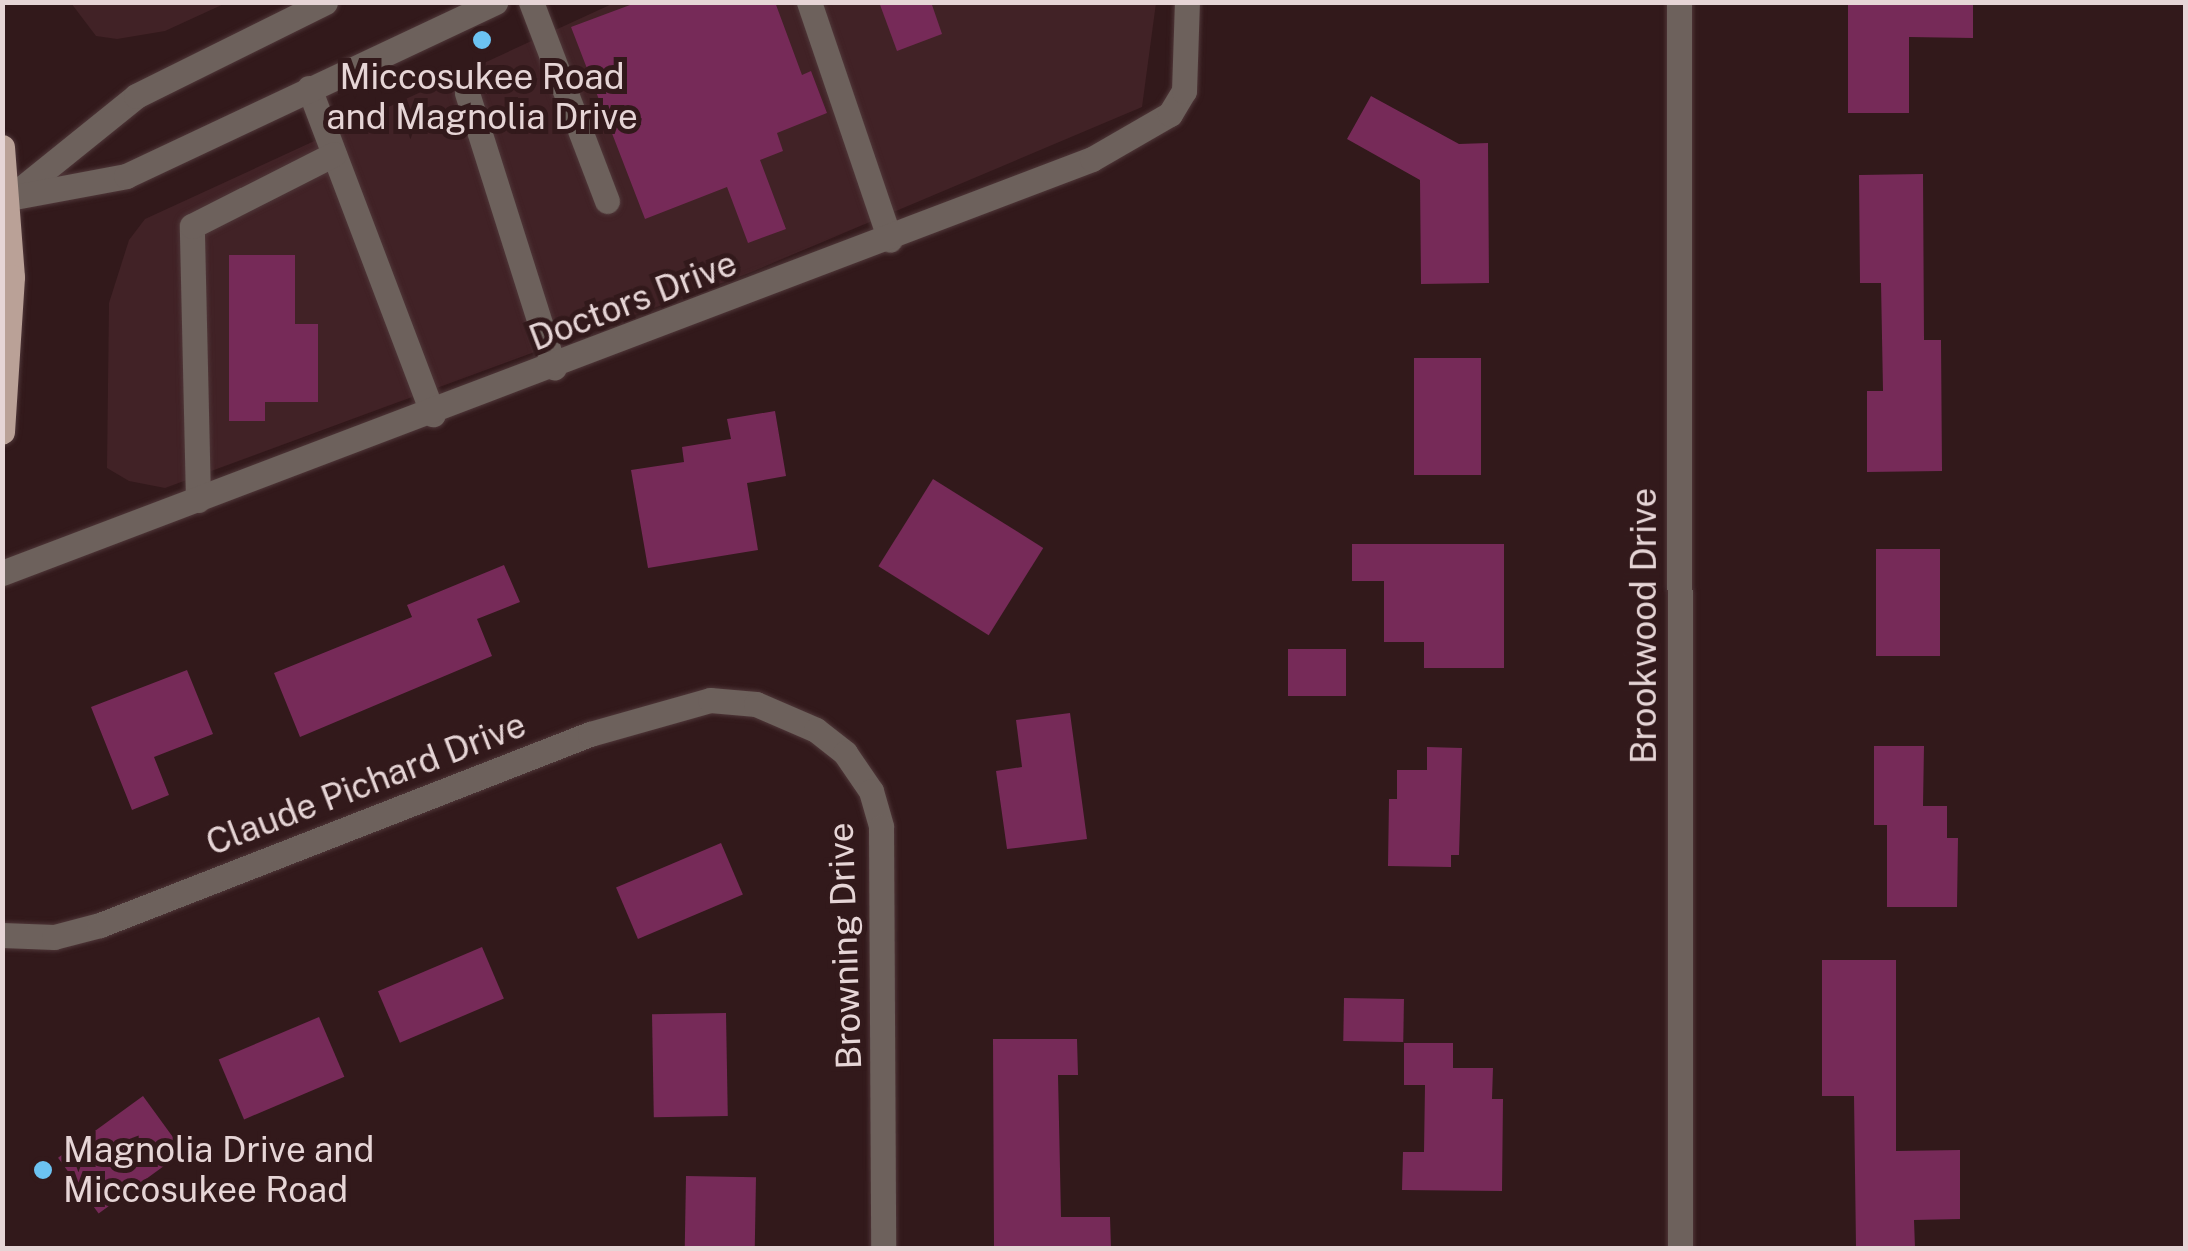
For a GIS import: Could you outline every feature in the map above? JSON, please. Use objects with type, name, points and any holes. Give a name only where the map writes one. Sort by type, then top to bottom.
[{"type":"main road","points":[[2,148],[6,200],[2,432]]},
{"type":"street","points":[[6,200],[136,96],[325,2]]},
{"type":"street","points":[[6,200],[126,176],[495,2]]},
{"type":"street","points":[[531,2],[607,202]]},
{"type":"street","points":[[808,2],[890,240]]},
{"type":"street","name":"Doctors Drive","points":[[2,572],[433,414],[1092,159],[1170,114],[1184,91],[1186,2]]},
{"type":"street","name":"Brookwood Drive","points":[[1679,2],[1680,1248]]},
{"type":"street","points":[[309,88],[433,414]]},
{"type":"street","points":[[467,93],[554,368]]},
{"type":"street","points":[[198,500],[192,226],[334,154]]},
{"type":"street","name":"Claude Pichard Drive","points":[[2,935],[54,937],[100,925],[590,734],[710,700],[756,704]]},
{"type":"street","name":"Browning Drive","points":[[756,704],[816,730],[845,753],[872,791],[882,827],[883,1248]]},
{"type":"shaded area","points":[[71,2],[226,3],[165,31],[117,39],[96,36]]},
{"type":"shaded area","points":[[614,3],[1156,3],[1142,107],[749,273],[165,488],[129,481],[107,468],[109,303],[129,240],[145,219]]},
{"type":"building","points":[[638,2],[775,2],[802,75],[811,71],[827,113],[777,133],[783,151],[760,160],[786,229],[748,243],[727,187],[645,219],[571,27]]},
{"type":"building","points":[[879,2],[931,2],[942,34],[897,51]]},
{"type":"building","points":[[1848,2],[1973,2],[1973,38],[1909,37],[1909,113],[1848,113]]},
{"type":"building","points":[[1371,96],[1459,144],[1488,143],[1489,283],[1421,284],[1420,180],[1347,139]]},
{"type":"building","points":[[1923,174],[1924,340],[1941,340],[1942,471],[1867,472],[1867,391],[1883,391],[1881,283],[1860,283],[1859,175]]},
{"type":"building","points":[[229,255],[295,255],[295,324],[318,324],[318,402],[265,402],[265,421],[229,421]]},
{"type":"building","points":[[1414,358],[1481,358],[1481,475],[1414,475]]},
{"type":"building","points":[[775,411],[786,476],[747,483],[758,550],[648,568],[631,470],[684,462],[682,447],[731,439],[727,419]]},
{"type":"building","points":[[933,479],[1043,548],[989,635],[878,566]]},
{"type":"building","points":[[1352,544],[1504,544],[1504,668],[1424,668],[1424,642],[1384,642],[1384,581],[1352,581]]},
{"type":"building","points":[[1876,549],[1940,549],[1940,656],[1876,656]]},
{"type":"building","points":[[504,565],[520,602],[477,619],[492,656],[300,737],[274,673],[412,617],[407,605]]},
{"type":"building","points":[[1288,649],[1346,649],[1346,696],[1288,696]]},
{"type":"building","points":[[187,670],[213,734],[154,757],[169,795],[132,810],[91,707]]},
{"type":"building","points":[[1070,713],[1087,839],[1007,849],[996,771],[1022,767],[1016,720]]},
{"type":"building","points":[[1874,746],[1924,746],[1923,806],[1947,806],[1947,838],[1958,838],[1957,907],[1887,907],[1887,825],[1874,825]]},
{"type":"building","points":[[1427,747],[1462,748],[1459,855],[1451,855],[1451,867],[1388,866],[1389,799],[1397,799],[1397,770],[1427,770]]},
{"type":"building","points":[[721,843],[743,895],[638,939],[616,888]]},
{"type":"building","points":[[482,947],[504,999],[400,1043],[378,991]]},
{"type":"building","points":[[1822,960],[1896,960],[1896,1151],[1960,1150],[1960,1219],[1914,1220],[1915,1248],[1856,1248],[1854,1096],[1822,1096]]},
{"type":"building","points":[[1344,998],[1404,999],[1403,1042],[1343,1041]]},
{"type":"building","points":[[726,1013],[728,1116],[654,1117],[652,1014]]},
{"type":"building","points":[[319,1017],[344,1077],[244,1119],[219,1060]]},
{"type":"building","points":[[993,1039],[1077,1039],[1078,1075],[1058,1075],[1061,1217],[1110,1217],[1111,1248],[994,1248]]},
{"type":"building","points":[[1404,1043],[1453,1043],[1453,1068],[1493,1068],[1492,1099],[1503,1099],[1502,1191],[1402,1190],[1403,1152],[1424,1152],[1425,1085],[1404,1085]]},
{"type":"building","points":[[143,1096],[184,1152],[99,1214],[58,1158]]},
{"type":"building","points":[[686,1176],[756,1177],[755,1248],[685,1248]]},
{"type":"place","name":"Miccosukee Road and Magnolia Drive","points":[[482,40]]},
{"type":"place","name":"Magnolia Drive and Miccosukee Road","points":[[43,1170]]}]
